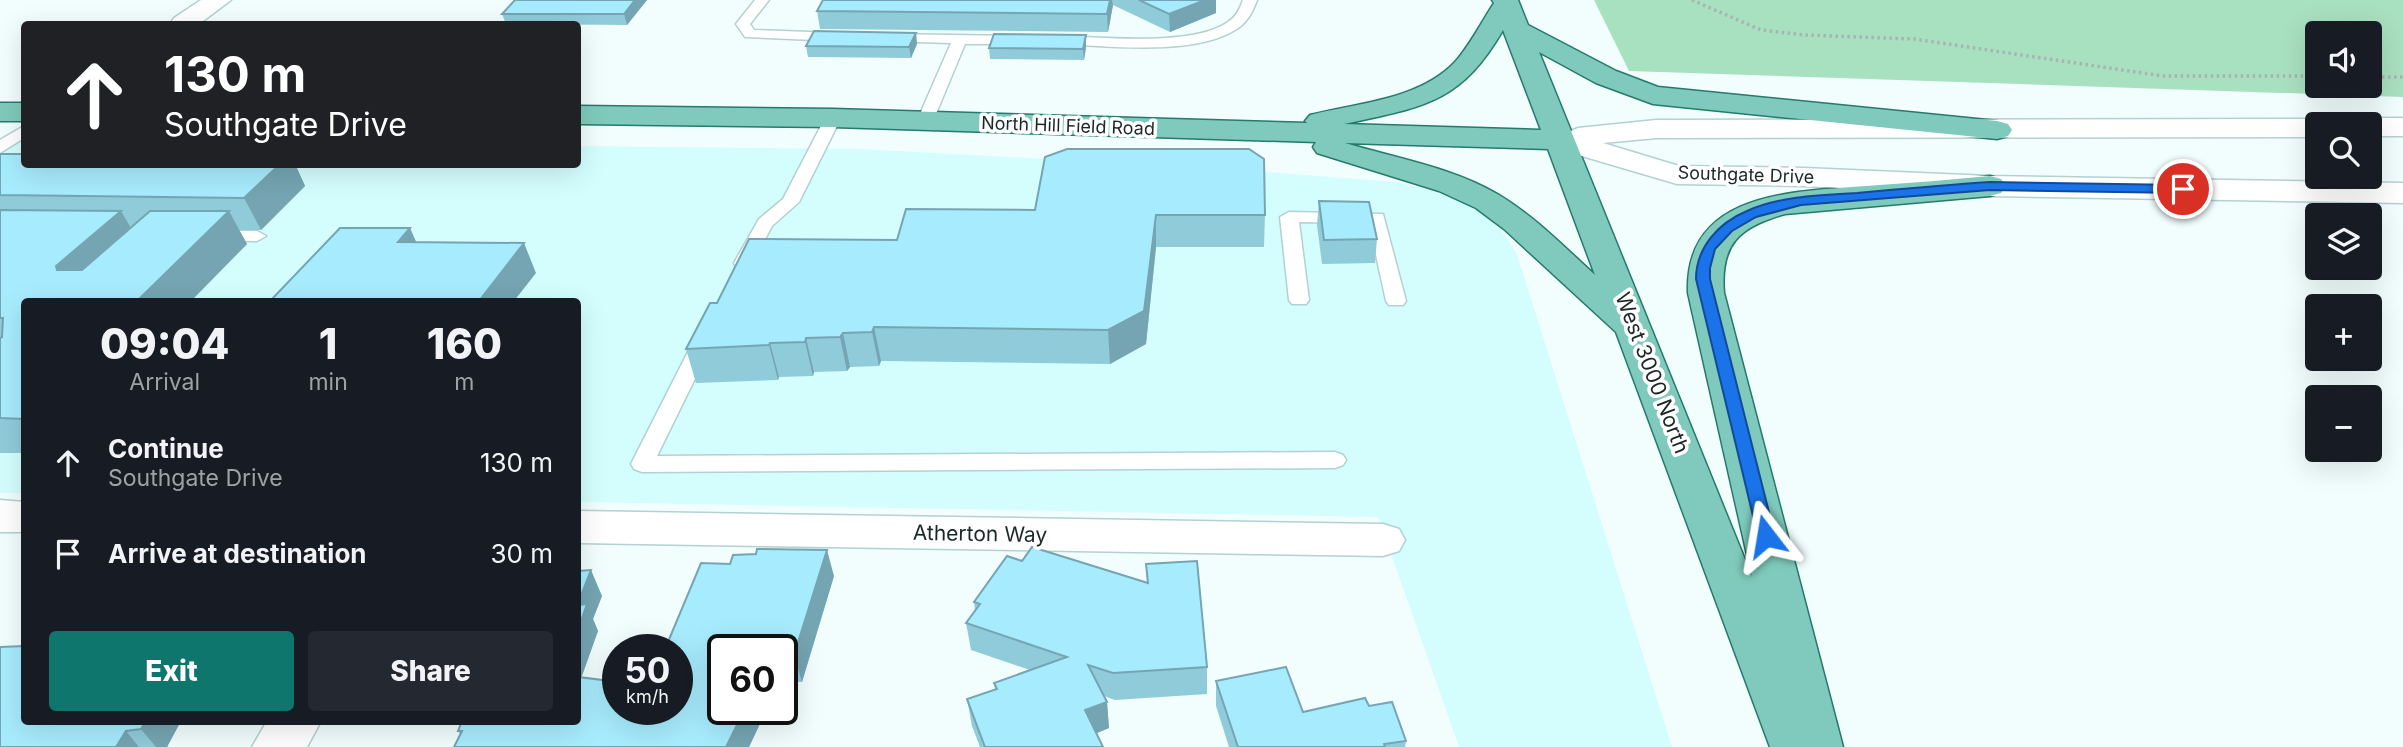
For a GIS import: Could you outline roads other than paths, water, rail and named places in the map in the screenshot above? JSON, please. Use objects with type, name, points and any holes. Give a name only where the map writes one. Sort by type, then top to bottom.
[{"type":"main road","points":[[187,21],[218,0]]},
{"type":"main road","points":[[1275,132],[1414,97],[1440,87],[1465,66],[1509,11],[1606,76],[1653,95],[1997,130]]},
{"type":"main road","name":"West 3000 North","points":[[1509,11],[1796,747]]},
{"type":"main road","points":[[0,112],[21,112]]},
{"type":"main road","name":"North Hill Field Road","points":[[581,115],[833,118],[1559,140]]},
{"type":"main road","points":[[2382,127],[2403,127]]},
{"type":"main road","points":[[1559,140],[1656,129],[2305,128]]},
{"type":"main road","points":[[1275,132],[1450,184],[1477,195],[1516,222],[1636,331]]},
{"type":"main road","name":"Southgate Drive","points":[[1559,140],[1677,175],[1804,177],[1990,186],[2403,193]]},
{"type":"main road","points":[[1817,747],[1706,293],[1703,268],[1705,258],[1716,238],[1738,220],[1785,203],[1990,186]]},
{"type":"main road","points":[[0,516],[21,517]]},
{"type":"main road","name":"Atherton Way","points":[[581,527],[1383,540]]},
{"type":"main road","points":[[278,747],[293,725]]},
{"type":"lane","points":[[762,0],[743,24],[750,34],[850,37]]},
{"type":"lane","points":[[876,38],[1156,41],[1195,38],[1229,28],[1245,14],[1250,0]]},
{"type":"lane","points":[[925,121],[960,39]]},
{"type":"lane","points":[[770,263],[740,269],[765,223],[790,202],[833,118]]},
{"type":"lane","points":[[0,148],[21,133]]},
{"type":"lane","points":[[1299,300],[1289,216],[1377,218],[1396,300]]},
{"type":"lane","points":[[204,236],[257,236]]},
{"type":"lane","points":[[713,322],[642,464],[1335,460]]}]
